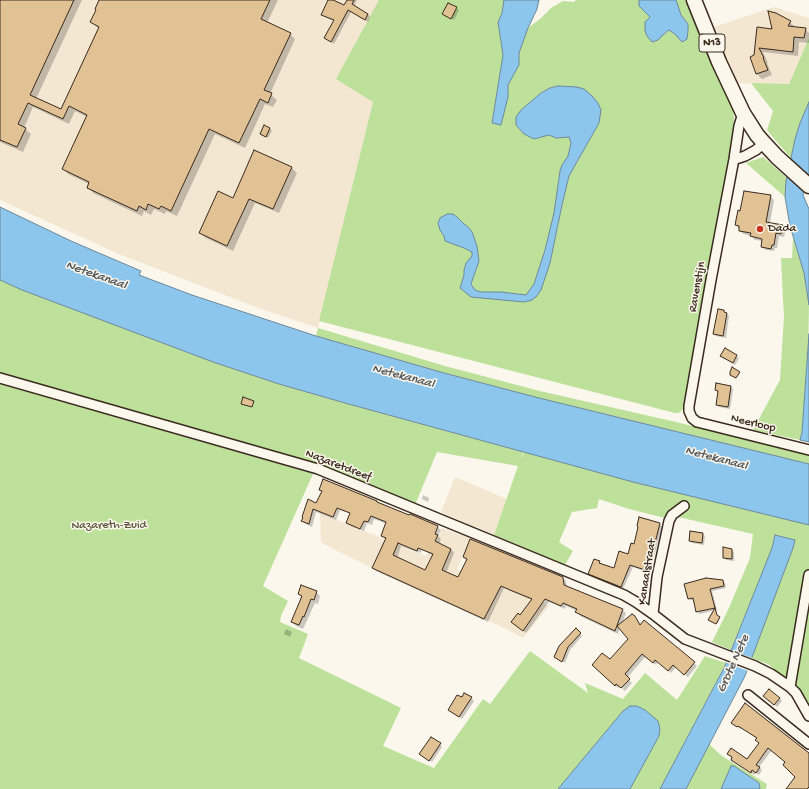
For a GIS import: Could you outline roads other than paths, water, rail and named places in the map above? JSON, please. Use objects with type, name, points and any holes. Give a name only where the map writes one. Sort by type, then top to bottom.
[{"type":"main road","name":"N13","points":[[694,0],[719,62],[743,113],[757,135],[777,157],[809,186]]},
{"type":"street","name":"Ravenstijn","points":[[692,418],[689,411],[689,406],[739,126],[743,113]]},
{"type":"street","points":[[734,159],[745,156],[756,150],[764,142]]},
{"type":"street","name":"Nazaretdreef","points":[[0,378],[318,469],[624,595],[653,614]]},
{"type":"street","name":"Neerloop","points":[[692,418],[701,424],[809,450]]},
{"type":"street","name":"Kanaalstraat","points":[[684,506],[672,515],[669,521],[657,577],[653,614],[685,638],[771,674],[796,693],[809,716]]},
{"type":"street","points":[[790,687],[809,575]]},
{"type":"street","points":[[748,695],[808,740]]},
{"type":"water","points":[[504,0],[539,0],[537,9],[519,53],[519,65],[508,85],[508,97],[501,125],[492,123],[503,55],[498,22],[502,13]]},
{"type":"water","points":[[639,0],[676,0],[681,15],[688,24],[687,39],[682,42],[669,30],[658,40],[652,42],[645,31],[645,22],[650,17],[639,6]]},
{"type":"water","points":[[558,86],[584,89],[598,103],[601,110],[599,123],[569,176],[550,263],[541,290],[532,300],[524,302],[471,297],[460,288],[466,263],[472,256],[472,252],[445,241],[438,223],[440,218],[447,214],[453,214],[472,232],[477,246],[479,261],[471,284],[475,290],[481,292],[501,292],[526,295],[534,284],[545,250],[554,213],[560,171],[568,156],[571,143],[569,137],[556,138],[549,135],[534,139],[524,134],[516,125],[516,117],[521,110],[541,93]]},
{"type":"water","points":[[809,102],[809,174],[803,195],[809,209],[809,305],[804,273],[790,226],[785,197],[786,181],[795,139]]},
{"type":"water","name":"Netekanaal","points":[[0,207],[71,241],[141,271],[139,275],[192,295],[316,336],[444,373],[539,398],[809,464],[809,525],[633,482],[279,384],[213,362],[22,290],[0,280]]},
{"type":"water","points":[[809,334],[809,442],[800,440],[802,432]]},
{"type":"water","name":"Grote Nete","points":[[775,535],[795,540],[745,676],[686,789],[660,789],[725,666],[772,548]]},
{"type":"water","points":[[630,706],[637,706],[645,710],[658,721],[660,729],[659,736],[630,789],[558,789],[623,711]]},
{"type":"water","points":[[731,766],[734,766],[759,783],[760,789],[721,789]]},
{"type":"place","name":"Dada","points":[[760,229]]},
{"type":"park label","name":"Nazareth-Zuid","points":[[109,526]]}]
